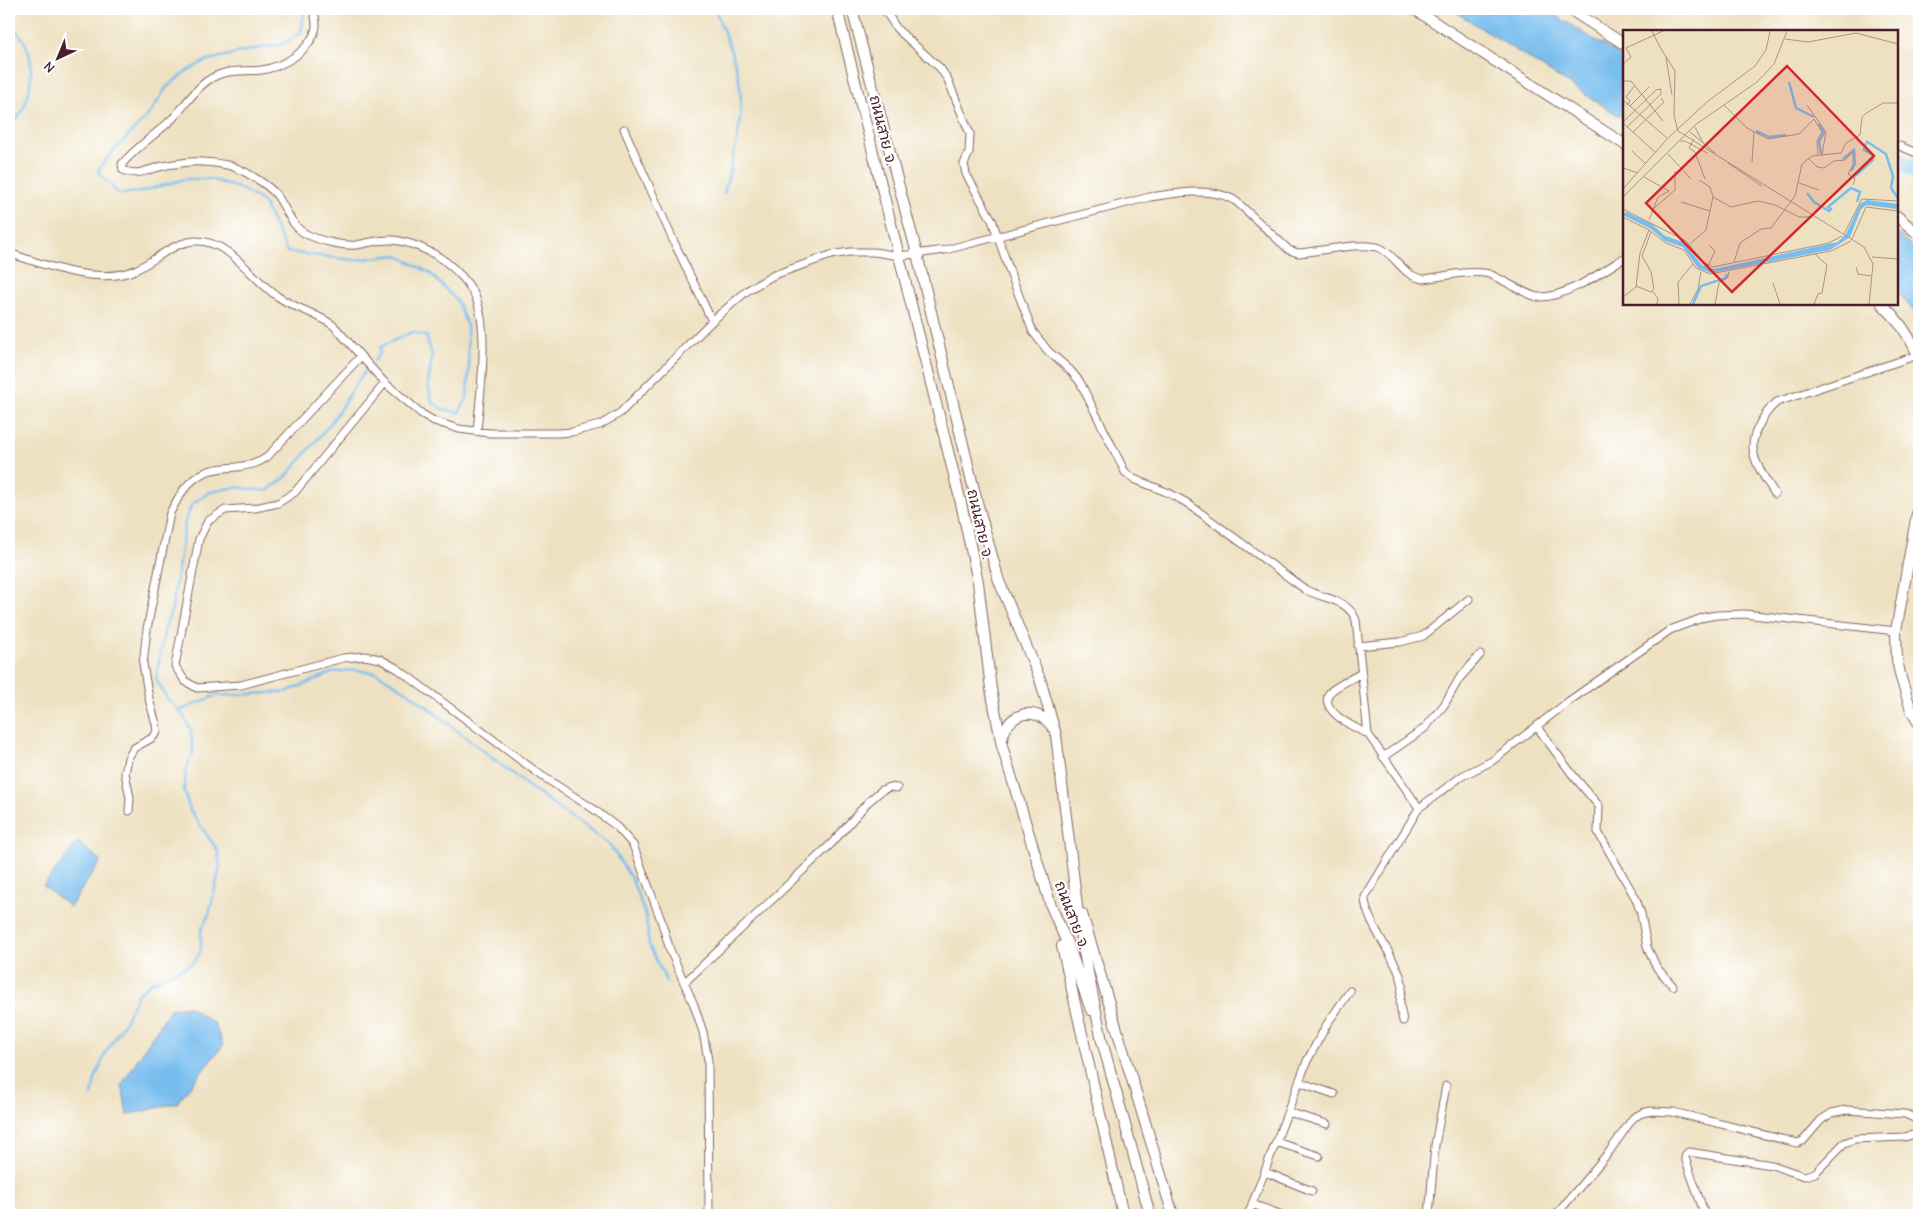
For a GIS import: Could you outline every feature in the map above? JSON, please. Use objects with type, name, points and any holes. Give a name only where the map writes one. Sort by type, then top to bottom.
[{"type":"main road","name":"ถนนสาย จ.","points":[[837,9],[961,503],[978,582],[991,689],[1002,746],[1051,906],[1070,950],[1102,1041]]},
{"type":"main road","name":"ถนนสาย จ.","points":[[852,9],[917,254],[977,502],[999,581],[1040,679],[1056,735],[1081,938],[1102,1041],[1150,1215]]},
{"type":"main road","points":[[1414,9],[1623,143]]},
{"type":"main road","points":[[1569,9],[1623,43]]},
{"type":"main road","points":[[1898,217],[1919,235]]},
{"type":"main road","points":[[1883,305],[1895,316],[1907,333],[1919,356]]},
{"type":"main road","points":[[1919,502],[1896,630],[1897,660],[1901,678],[1911,710],[1919,724]]},
{"type":"main road","points":[[1002,746],[1003,732],[1007,724],[1014,718],[1022,715],[1030,714],[1046,720],[1056,735]]},
{"type":"main road","points":[[1077,896],[1173,1215]]},
{"type":"main road","points":[[1051,906],[1070,976],[1123,1215]]},
{"type":"street","points":[[312,9],[315,16],[316,33],[304,50],[285,63],[262,70],[234,70],[207,80],[174,117],[130,154],[122,164],[123,170],[144,173],[163,166],[192,162],[229,166],[264,183],[276,195],[296,227],[313,238],[354,245],[384,239],[397,240],[437,255],[453,267],[473,292],[478,306],[482,325],[477,431]]},
{"type":"street","points":[[884,9],[892,23],[940,68],[948,80],[970,134],[968,152],[964,164],[966,174],[992,220],[1033,332],[1048,351],[1070,370],[1080,382],[1125,472],[1134,479],[1187,503],[1306,590],[1349,607],[1356,620],[1368,734],[1419,808]]},
{"type":"street","points":[[624,130],[673,240],[712,321]]},
{"type":"street","points":[[1898,145],[1919,154]]},
{"type":"street","points":[[9,253],[68,271],[108,276],[134,270],[179,245],[196,241],[213,244],[229,253],[278,297],[324,319],[334,326],[385,383],[422,414],[434,421],[447,426],[477,431],[559,434],[607,422],[627,407],[712,321],[748,290],[774,275],[823,258],[850,252],[874,252],[900,256],[945,250],[1150,197],[1180,193],[1221,194],[1230,197],[1288,250],[1298,253],[1371,245],[1383,249],[1409,274],[1416,278],[1424,279],[1486,273],[1536,297],[1558,294],[1578,285],[1623,259]]},
{"type":"street","points":[[1774,494],[1755,458],[1752,446],[1760,423],[1769,409],[1777,402],[1919,356]]},
{"type":"street","points":[[129,811],[130,798],[125,773],[128,758],[134,748],[152,738],[156,732],[156,724],[149,699],[143,664],[147,629],[170,513],[177,498],[195,479],[206,472],[253,465],[261,462],[360,357]]},
{"type":"street","points":[[385,383],[295,492],[278,503],[255,508],[224,510],[208,521],[199,539],[175,666],[185,681],[197,688],[241,685],[343,658],[365,656],[380,659],[398,669],[542,776],[618,827],[633,845],[670,950],[703,1032],[708,1060],[710,1215]]},
{"type":"street","points":[[1358,646],[1400,642],[1422,636],[1469,599]]},
{"type":"street","points":[[1402,1021],[1400,1002],[1402,984],[1365,903],[1365,897],[1419,808],[1462,776],[1492,760],[1569,701],[1670,630],[1705,617],[1746,614],[1896,630]]},
{"type":"street","points":[[1383,757],[1425,728],[1444,706],[1459,679],[1480,656]]},
{"type":"street","points":[[1361,673],[1332,690],[1328,695],[1328,700],[1336,715],[1344,722],[1368,734]]},
{"type":"street","points":[[1537,726],[1599,806],[1598,832],[1636,900],[1641,914],[1647,947],[1657,968],[1673,986]]},
{"type":"street","points":[[684,983],[832,842],[868,802],[882,790],[890,787],[897,788]]},
{"type":"street","points":[[1248,1215],[1307,1061],[1327,1024],[1350,991]]},
{"type":"street","points":[[1299,1082],[1334,1094]]},
{"type":"street","points":[[1429,1215],[1435,1145],[1446,1086]]},
{"type":"street","points":[[1556,1215],[1609,1152],[1633,1118],[1642,1113],[1651,1111],[1673,1112],[1796,1143],[1804,1141],[1821,1120],[1832,1113],[1846,1110],[1905,1114],[1919,1120]]},
{"type":"street","points":[[1288,1112],[1327,1124]]},
{"type":"street","points":[[1704,1215],[1685,1158],[1689,1152],[1772,1164],[1804,1176],[1815,1173],[1844,1143],[1855,1140],[1905,1137],[1919,1133]]},
{"type":"street","points":[[1276,1142],[1318,1156]]},
{"type":"street","points":[[1265,1172],[1312,1191]]},
{"type":"street","points":[[1252,1204],[1282,1215]]},
{"type":"water","points":[[1451,9],[1545,9],[1623,57],[1623,118]]},
{"type":"water","points":[[1898,234],[1919,253],[1919,318],[1898,292]]},
{"type":"water","points":[[78,842],[101,861],[70,907],[43,886]]},
{"type":"water","points":[[188,1006],[214,1023],[223,1045],[177,1103],[127,1115],[122,1084],[170,1009]]},
{"type":"waterway","points":[[300,9],[304,15],[301,32],[284,44],[205,61],[185,72],[166,88],[151,112],[105,160],[98,172],[119,194],[140,192],[185,179],[211,179],[241,189],[263,202],[287,252],[354,260],[397,255],[430,273],[457,301],[467,326],[469,368],[467,398],[459,413],[443,409],[432,402],[428,386],[432,355],[426,336],[412,332],[380,347],[380,353],[374,361]]},
{"type":"waterway","points":[[717,9],[717,14],[735,63],[741,94],[740,123],[724,193]]},
{"type":"waterway","points":[[9,24],[24,41],[31,62],[30,87],[27,99],[22,110],[9,127]]},
{"type":"waterway","points":[[1898,160],[1919,172]]},
{"type":"waterway","points":[[92,1096],[95,1079],[105,1054],[126,1020],[137,995],[150,983],[193,963],[201,950],[201,931],[209,914],[220,867],[218,851],[190,810],[184,790],[186,769],[193,753],[191,730],[182,714],[167,698],[156,679],[165,627],[172,609],[185,522],[192,504],[210,492],[236,487],[267,491],[286,477],[330,424],[364,372]]},
{"type":"waterway","points":[[179,711],[215,696],[286,692],[334,672],[354,670],[377,673],[408,692],[533,790],[610,845],[632,880],[646,917],[649,945],[666,981]]}]
